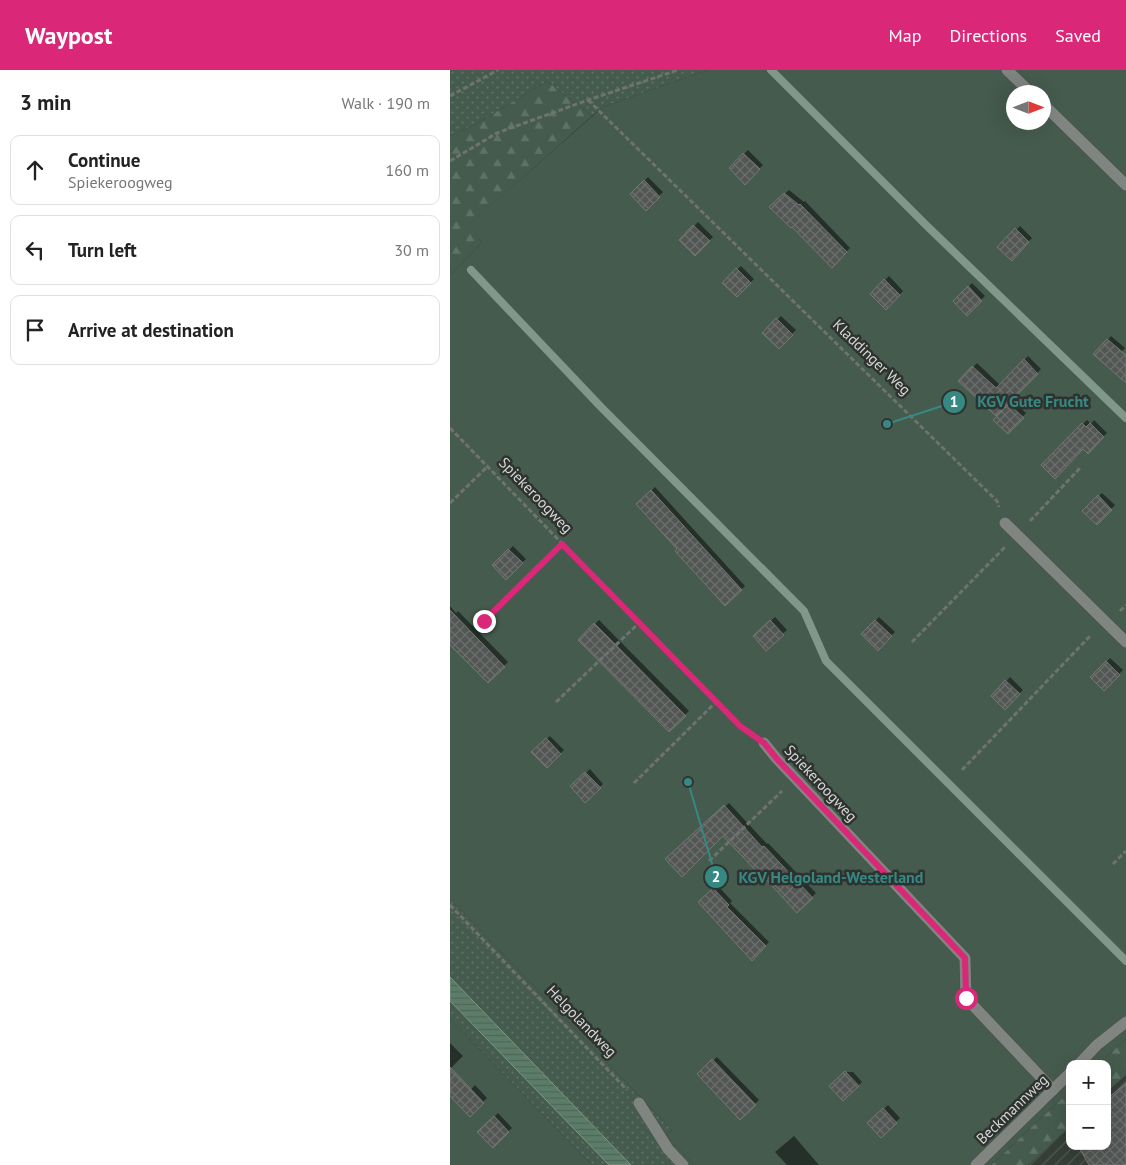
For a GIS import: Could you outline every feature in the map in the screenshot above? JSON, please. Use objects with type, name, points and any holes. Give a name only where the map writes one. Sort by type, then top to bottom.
[{"type":"lane","points":[[1007,70],[1023,85]]},
{"type":"lane","points":[[1051,112],[1126,185]]},
{"type":"lane","points":[[1005,523],[1126,642]]},
{"type":"lane","name":"Spiekeroogweg","points":[[764,743],[965,958],[966,998],[1053,1090]]},
{"type":"lane","points":[[1083,1060],[1097,1045],[1126,1022]]},
{"type":"lane","name":"Beckmannweg","points":[[976,1165],[1066,1077]]},
{"type":"lane","points":[[639,1103],[668,1149],[683,1165]]},
{"type":"path","points":[[450,96],[498,70]]},
{"type":"path","points":[[450,161],[498,132],[678,70]]},
{"type":"path","name":"Kladdinger Weg","points":[[588,100],[997,501],[1005,523]]},
{"type":"path","name":"Spiekeroogweg","points":[[450,428],[716,702],[744,730],[764,743]]},
{"type":"path","points":[[450,503],[487,467]]},
{"type":"path","points":[[912,642],[1081,467]]},
{"type":"path","points":[[484,621],[562,544]]},
{"type":"path","points":[[962,770],[1104,621]]},
{"type":"path","points":[[556,702],[639,623]]},
{"type":"path","points":[[634,783],[716,702]]},
{"type":"path","points":[[709,862],[795,778]]},
{"type":"path","points":[[1113,864],[1126,851]]},
{"type":"path","name":"Helgolandweg","points":[[450,905],[639,1103]]},
{"type":"shaded area","points":[[450,977],[631,1165],[609,1165],[450,1001]]},
{"type":"shaded area","points":[[1126,1075],[1126,1165],[1028,1165],[1066,1131],[1066,1150],[1111,1150],[1111,1088]]},
{"type":"green space","points":[[450,70],[708,70],[603,107],[592,116],[547,81],[478,123],[450,136]]},
{"type":"green space","points":[[708,70],[1126,70],[1126,1039],[1102,1060],[1066,1060],[1066,1095],[991,1165],[694,1165],[666,1136],[672,1130],[450,899],[450,276],[482,242],[467,226],[603,107]]},
{"type":"green space","points":[[547,81],[592,116],[468,226],[482,242],[450,276],[450,136],[478,123]]},
{"type":"green space","points":[[450,899],[672,1130],[666,1136],[694,1165],[631,1165],[450,977]]},
{"type":"green space","points":[[450,1001],[609,1165],[592,1165],[450,1019]]},
{"type":"green space","points":[[450,1019],[592,1165],[450,1165]]},
{"type":"green space","points":[[1126,1039],[1126,1075],[1111,1088],[1111,1060],[1102,1060]]},
{"type":"green space","points":[[1066,1095],[1066,1131],[1028,1165],[991,1165]]},
{"type":"building","points":[[743,153],[760,169],[745,185],[729,168]]},
{"type":"building","points":[[644,180],[660,197],[646,211],[630,194]]},
{"type":"building","points":[[784,193],[800,204],[847,252],[832,268],[792,227],[769,207]]},
{"type":"building","points":[[693,225],[710,241],[695,256],[679,240]]},
{"type":"building","points":[[1015,228],[1029,242],[1012,261],[997,247]]},
{"type":"building","points":[[736,268],[751,283],[737,297],[722,283]]},
{"type":"building","points":[[884,279],[900,295],[886,310],[870,294]]},
{"type":"building","points":[[968,286],[982,301],[967,316],[953,301]]},
{"type":"building","points":[[776,318],[793,335],[779,349],[762,333]]},
{"type":"building","points":[[1107,339],[1126,355],[1126,383],[1093,354]]},
{"type":"building","points":[[1024,359],[1038,374],[996,416],[958,381],[972,366],[996,388]]},
{"type":"building","points":[[1009,404],[1024,418],[1008,434],[993,420]]},
{"type":"building","points":[[1082,423],[1086,427],[1090,423],[1104,437],[1088,454],[1083,449],[1055,479],[1041,465]]},
{"type":"building","points":[[651,490],[742,590],[725,606],[675,551],[677,549],[636,504]]},
{"type":"building","points":[[1098,495],[1112,510],[1097,525],[1082,511]]},
{"type":"building","points":[[508,549],[523,563],[506,580],[492,565]]},
{"type":"building","points":[[450,610],[505,667],[488,683],[450,645]]},
{"type":"building","points":[[770,620],[784,635],[766,651],[753,636]]},
{"type":"building","points":[[875,620],[892,636],[878,651],[861,634]]},
{"type":"building","points":[[594,623],[686,716],[669,732],[578,640]]},
{"type":"building","points":[[1106,661],[1120,675],[1104,691],[1090,677]]},
{"type":"building","points":[[1005,680],[1020,694],[1005,710],[991,696]]},
{"type":"building","points":[[546,738],[561,754],[547,768],[531,752]]},
{"type":"building","points":[[585,772],[601,788],[585,803],[570,786]]},
{"type":"building","points":[[724,805],[762,847],[764,846],[813,898],[797,913],[723,836],[682,877],[665,859]]},
{"type":"building","points":[[713,888],[729,905],[727,907],[766,946],[752,961],[698,902]]},
{"type":"building","points":[[712,1059],[756,1105],[740,1120],[697,1074]]},
{"type":"building","points":[[450,1067],[484,1103],[470,1117],[450,1096]]},
{"type":"building","points":[[845,1071],[859,1086],[843,1101],[829,1086]]},
{"type":"building","points":[[1126,1083],[1126,1165],[1089,1165],[1080,1150],[1111,1150],[1111,1096]]},
{"type":"building","points":[[883,1108],[897,1123],[881,1138],[867,1123]]},
{"type":"building","points":[[494,1116],[509,1132],[493,1148],[477,1132]]},
{"type":"waterway","points":[[771,70],[926,225],[1126,418]]},
{"type":"waterway","points":[[471,270],[601,407],[804,611],[826,661],[1126,961]]},
{"type":"place","name":"KGV Gute Frucht","points":[[887,424]]},
{"type":"place","name":"KGV Helgoland-Westerland","points":[[688,782]]},
{"type":"route","points":[[484,621],[562,544],[744,730],[764,743],[965,958],[966,998]]}]
